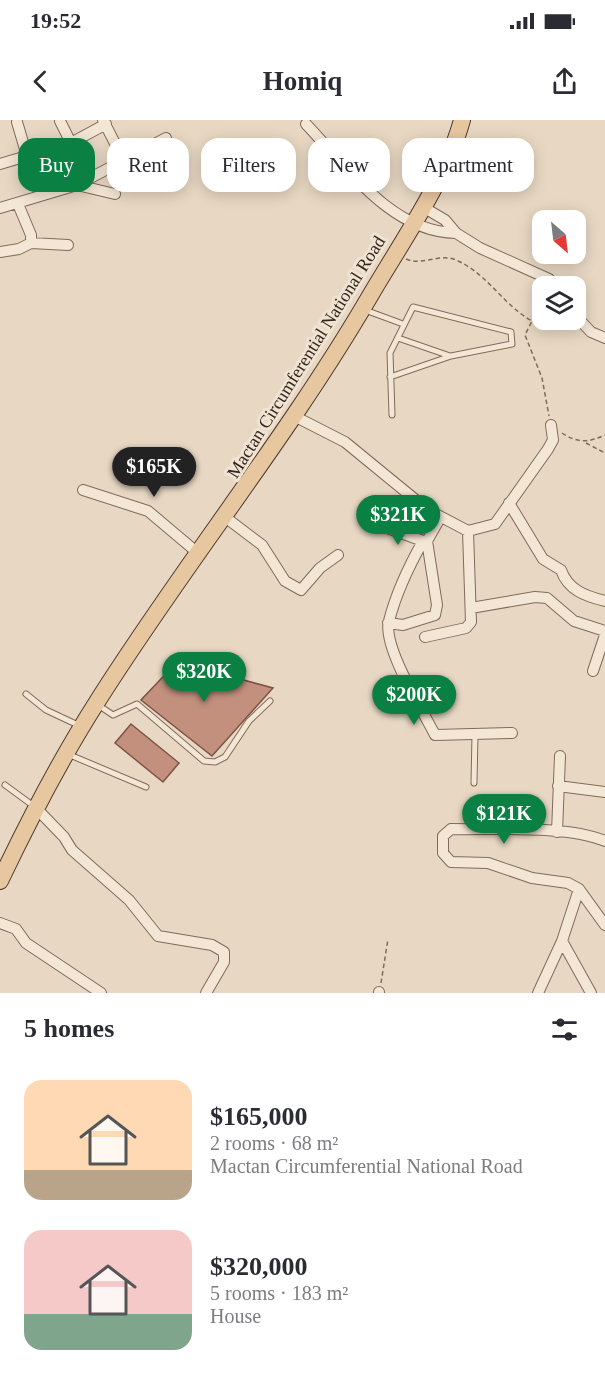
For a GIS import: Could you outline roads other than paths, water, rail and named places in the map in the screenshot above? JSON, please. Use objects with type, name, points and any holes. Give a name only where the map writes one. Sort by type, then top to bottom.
[{"type":"main road","name":"Mactan Circumferential National Road","points":[[0,882],[35,807],[96,704],[296,417],[363,309],[423,207],[456,139],[462,120]]},
{"type":"street","points":[[60,121],[68,138]]},
{"type":"street","points":[[17,122],[22,138]]},
{"type":"street","points":[[79,138],[104,122],[112,138]]},
{"type":"street","points":[[306,124],[379,202],[414,223],[437,233],[456,233]]},
{"type":"street","points":[[0,164],[18,159]]},
{"type":"street","points":[[95,189],[115,194]]},
{"type":"street","points":[[0,208],[55,192]]},
{"type":"street","points":[[18,204],[31,235],[31,243]]},
{"type":"street","points":[[423,207],[445,220],[456,233],[490,253],[542,276]]},
{"type":"street","points":[[0,252],[19,249],[31,243],[68,245]]},
{"type":"street","points":[[586,327],[591,332],[605,338]]},
{"type":"street","points":[[296,417],[345,442],[440,518],[468,531],[495,524],[549,449],[553,440],[551,425]]},
{"type":"street","points":[[83,490],[148,511],[199,554]]},
{"type":"street","points":[[509,503],[547,564],[561,570],[565,580],[578,591],[605,601]]},
{"type":"street","points":[[225,517],[262,545],[285,581],[301,590],[320,568],[338,555]]},
{"type":"street","points":[[440,518],[405,573],[388,623],[396,660],[435,735],[512,733]]},
{"type":"street","points":[[379,525],[425,541]]},
{"type":"street","points":[[425,637],[466,628],[471,622],[468,531]]},
{"type":"street","points":[[388,623],[403,625],[435,615],[437,604],[425,541]]},
{"type":"street","points":[[471,608],[535,597],[547,598],[574,621],[605,633],[593,671]]},
{"type":"street","points":[[557,832],[560,756]]},
{"type":"street","points":[[558,786],[605,792]]},
{"type":"street","points":[[35,807],[64,837],[72,850],[129,900],[158,936],[212,945],[224,951],[224,962],[206,993]]},
{"type":"street","points":[[605,841],[591,836],[557,832],[448,830],[443,836],[443,853],[451,862],[488,863],[532,878],[568,883],[579,889],[605,925]]},
{"type":"street","points":[[537,993],[562,941],[579,889]]},
{"type":"street","points":[[0,923],[16,928],[26,943],[101,993]]},
{"type":"street","points":[[562,941],[591,993]]},
{"type":"lane","points":[[390,377],[451,356],[512,344],[512,332],[417,306],[413,307],[390,353],[390,377],[392,415]]},
{"type":"lane","points":[[363,309],[403,324]]},
{"type":"lane","points":[[398,338],[451,356]]},
{"type":"lane","points":[[26,694],[46,710],[83,727]]},
{"type":"lane","points":[[96,704],[113,715],[138,704],[204,761],[210,763],[225,757],[249,721],[270,701]]},
{"type":"lane","points":[[474,783],[475,735]]},
{"type":"lane","points":[[66,753],[146,787]]},
{"type":"lane","points":[[5,785],[35,807]]}]
